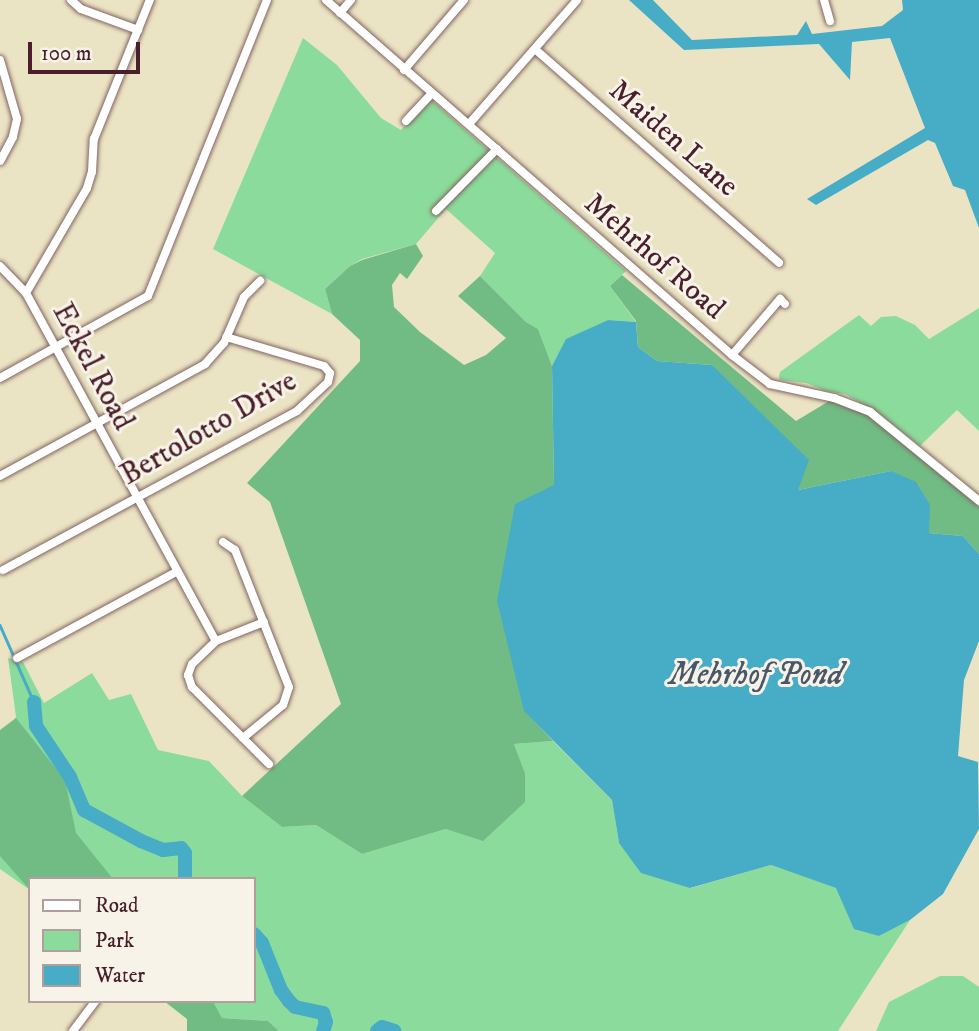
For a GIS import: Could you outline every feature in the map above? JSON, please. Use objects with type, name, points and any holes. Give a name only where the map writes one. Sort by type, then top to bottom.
[{"type":"street","points":[[71,0],[81,9],[138,30]]},
{"type":"street","points":[[26,292],[87,188],[92,172],[94,139],[150,0]]},
{"type":"street","points":[[0,378],[148,296],[267,0]]},
{"type":"street","name":"Mehrhof Road","points":[[326,0],[732,355],[770,384],[834,398],[870,412],[979,501]]},
{"type":"street","points":[[340,13],[351,0]]},
{"type":"street","points":[[404,70],[464,0]]},
{"type":"street","points":[[469,124],[577,0]]},
{"type":"street","points":[[824,0],[830,21]]},
{"type":"street","name":"Maiden Lane","points":[[536,50],[779,263]]},
{"type":"street","points":[[0,61],[17,119],[13,137],[0,161]]},
{"type":"street","points":[[406,121],[431,94]]},
{"type":"street","points":[[436,211],[497,149]]},
{"type":"street","name":"Eckel Road","points":[[0,267],[26,292],[216,642]]},
{"type":"street","points":[[0,281],[9,275]]},
{"type":"street","points":[[0,477],[205,364],[219,351],[244,297],[260,281]]},
{"type":"street","points":[[732,355],[780,299],[785,304]]},
{"type":"street","name":"Bertolotto Drive","points":[[3,569],[297,411],[328,382],[330,373],[324,366],[226,337]]},
{"type":"street","points":[[223,542],[235,550],[288,680],[289,694],[283,705],[243,738]]},
{"type":"street","points":[[17,658],[176,572]]},
{"type":"street","points":[[264,622],[216,642],[192,664],[189,681],[269,764]]},
{"type":"street","points":[[72,1031],[94,1003]]},
{"type":"green space","points":[[303,38],[337,65],[381,118],[401,130],[430,99],[626,271],[610,286],[636,322],[608,320],[567,339],[552,366],[538,329],[526,322],[480,276],[495,253],[446,209],[416,244],[362,259],[350,266],[325,289],[332,314],[213,249]]},
{"type":"green space","points":[[416,244],[423,256],[407,279],[400,273],[392,285],[394,307],[420,332],[464,365],[486,355],[506,338],[458,296],[480,276],[526,322],[538,329],[552,366],[554,485],[524,710],[553,741],[514,744],[525,773],[525,802],[483,841],[446,829],[362,854],[316,825],[282,827],[242,796],[341,704],[270,502],[247,483],[360,361],[360,340],[332,314],[325,289],[350,266],[362,260]]},
{"type":"green space","points":[[622,275],[796,421],[834,398],[870,412],[979,501],[979,554],[963,536],[929,533],[891,471],[798,490],[712,365],[657,361],[638,347],[636,321],[610,286]]},
{"type":"green space","points":[[979,308],[979,431],[957,410],[920,446],[877,412],[845,394],[826,391],[806,383],[780,380],[780,372],[859,315],[871,326],[881,317],[896,316],[915,325],[929,339]]},
{"type":"green space","points":[[8,658],[23,662],[44,703],[92,673],[109,700],[131,694],[158,750],[209,761],[242,796],[282,827],[316,825],[362,854],[446,829],[525,773],[514,744],[553,741],[612,800],[619,843],[691,888],[771,865],[837,888],[879,936],[910,920],[838,1031],[279,1031],[268,1021],[222,1018],[214,1003],[256,1003],[256,877],[28,877],[28,889],[0,869],[0,742],[16,717]]},
{"type":"green space","points":[[16,718],[65,780],[76,833],[111,877],[28,877],[28,888],[0,856],[0,730]]},
{"type":"green space","points":[[940,976],[963,976],[979,987],[979,1031],[876,1031],[889,1002]]},
{"type":"green space","points":[[167,1003],[214,1003],[222,1018],[268,1021],[279,1031],[187,1031],[187,1019]]},
{"type":"water","points":[[629,0],[653,0],[692,40],[797,35],[806,21],[812,34],[882,26],[903,10],[902,0],[979,0],[979,228],[965,190],[953,186],[935,143],[928,140],[816,205],[807,199],[925,128],[890,38],[852,42],[850,80],[819,44],[684,50]]},
{"type":"water","name":"Mehrhof Pond","points":[[608,320],[636,322],[638,347],[657,361],[712,365],[809,460],[798,490],[891,471],[916,482],[930,505],[929,533],[963,536],[979,554],[979,641],[964,680],[958,756],[978,762],[979,829],[943,894],[910,920],[879,936],[854,929],[836,888],[771,865],[690,888],[641,873],[619,843],[612,800],[524,711],[497,601],[515,504],[554,485],[552,366],[566,339]]},
{"type":"waterway","points":[[0,625],[34,702]]},
{"type":"waterway","points":[[34,702],[36,726],[70,777],[84,810],[163,850],[181,848],[185,853],[185,877]]},
{"type":"waterway","points":[[256,936],[262,943],[281,990],[295,1007],[323,1013],[326,1022],[323,1031]]},
{"type":"waterway","points":[[377,1031],[382,1027],[394,1031]]}]
